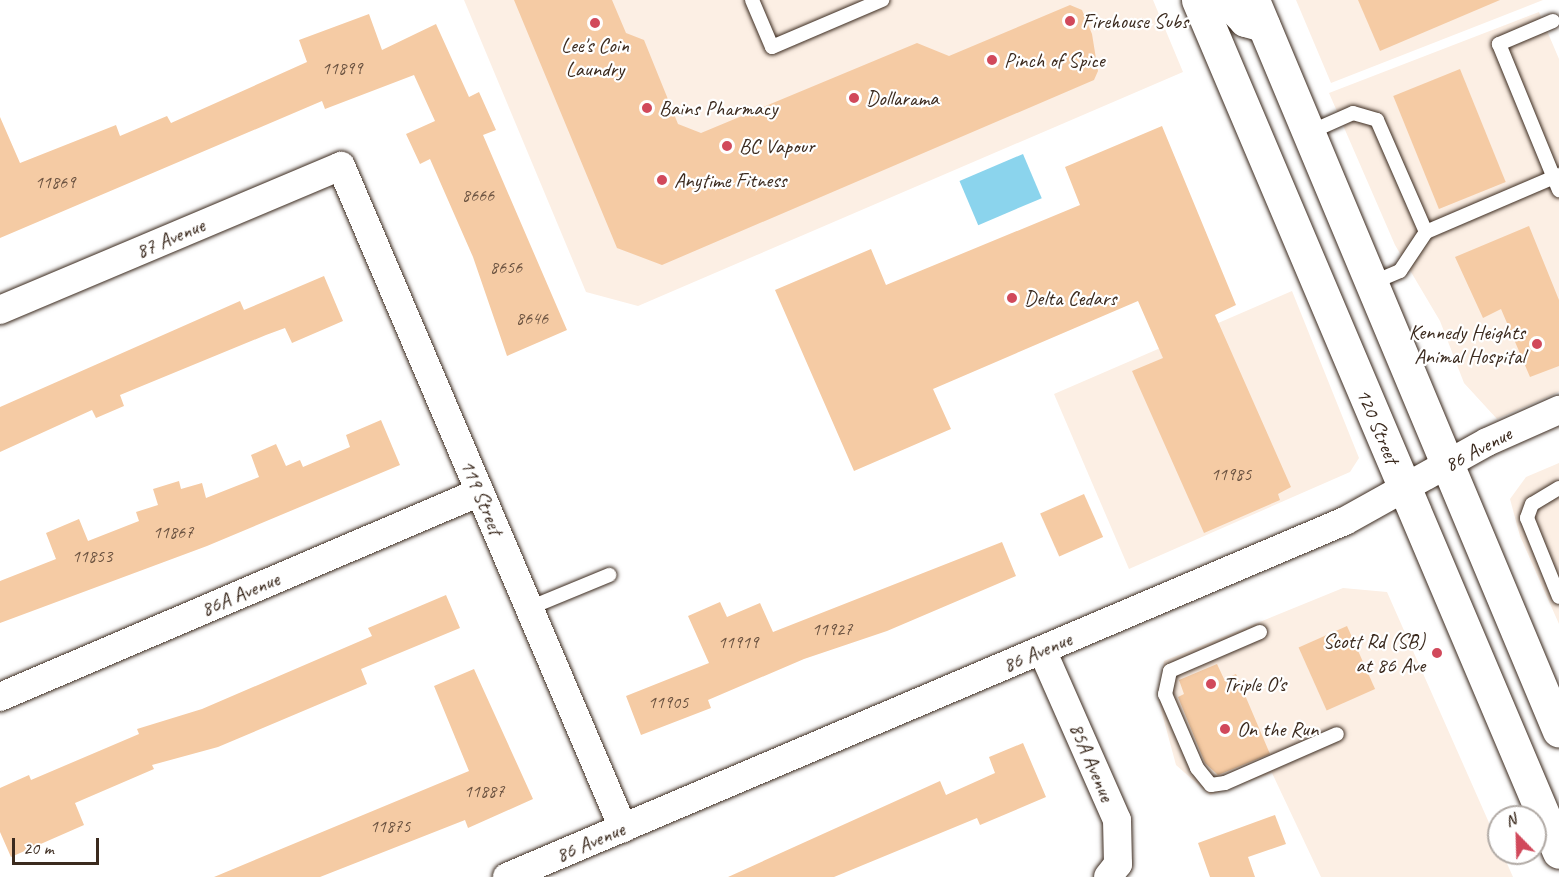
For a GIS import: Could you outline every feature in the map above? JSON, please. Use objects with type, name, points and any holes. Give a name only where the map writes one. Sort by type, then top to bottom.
[{"type":"main road","name":"120 Street","points":[[1198,0],[1559,852]]},
{"type":"main road","points":[[1226,0],[1245,20],[1258,12],[1307,134],[1559,730]]},
{"type":"street","name":"87 Avenue","points":[[0,310],[341,166]]},
{"type":"street","name":"119 Street","points":[[341,166],[622,828]]},
{"type":"street","name":"86 Avenue","points":[[507,877],[1345,521],[1446,465],[1559,410]]},
{"type":"street","name":"86A Avenue","points":[[0,697],[480,492]]},
{"type":"street","name":"85A Avenue","points":[[1042,650],[1117,820],[1118,864],[1108,877]]},
{"type":"lane","points":[[752,0],[772,47],[882,0]]},
{"type":"lane","points":[[1370,284],[1400,271],[1426,232],[1557,181],[1499,44],[1553,21]]},
{"type":"lane","points":[[1307,134],[1353,113],[1377,120],[1426,232]]},
{"type":"lane","points":[[1559,488],[1532,504],[1527,518],[1559,597]]},
{"type":"lane","points":[[529,608],[609,575]]},
{"type":"lane","points":[[1260,632],[1170,671],[1165,694],[1197,768],[1211,785],[1225,783],[1337,734]]},
{"type":"shaded area","points":[[464,0],[1153,0],[1183,72],[638,306],[586,292]]},
{"type":"shaded area","points":[[1296,0],[1543,0],[1331,83]]},
{"type":"shaded area","points":[[1539,12],[1559,59],[1559,392],[1497,419],[1464,383],[1440,321],[1395,245],[1329,93]]},
{"type":"shaded area","points":[[1292,291],[1359,458],[1350,472],[1129,569],[1054,394]]},
{"type":"shaded area","points":[[1559,463],[1559,624],[1520,536],[1510,499],[1526,477]]},
{"type":"shaded area","points":[[1343,588],[1387,592],[1487,818],[1487,865],[1508,865],[1513,877],[1321,877],[1272,773],[1210,795],[1176,765],[1159,702],[1164,661]]},
{"type":"water","points":[[1023,154],[1042,198],[978,225],[959,181]]},
{"type":"building","points":[[514,0],[612,0],[626,33],[644,40],[678,124],[701,133],[917,43],[949,56],[1070,5],[1082,10],[1092,34],[1098,71],[1094,80],[662,265],[617,248]]},
{"type":"building","points":[[1358,0],[1500,0],[1380,51]]},
{"type":"building","points":[[369,14],[382,50],[436,24],[469,97],[479,92],[496,130],[483,135],[567,330],[507,356],[473,257],[430,159],[420,164],[406,134],[435,121],[414,75],[325,109],[322,101],[0,238],[0,117],[20,163],[116,125],[120,136],[167,116],[171,123],[307,62],[299,40]]},
{"type":"building","points":[[1460,69],[1506,182],[1439,209],[1393,96]]},
{"type":"building","name":"Delta Cedars","points":[[1162,126],[1236,305],[1215,315],[1291,487],[1278,494],[1280,500],[1204,533],[1132,371],[1163,358],[1138,301],[933,389],[951,429],[854,471],[775,290],[871,249],[886,285],[1080,205],[1065,167]]},
{"type":"building","points":[[1529,226],[1559,300],[1559,366],[1530,377],[1501,309],[1483,318],[1455,257]]},
{"type":"building","points":[[324,276],[343,321],[292,343],[285,328],[266,335],[120,395],[124,406],[96,418],[92,410],[0,452],[0,407],[240,301],[244,310]]},
{"type":"building","points":[[381,420],[400,465],[207,546],[0,623],[0,581],[56,559],[46,533],[79,519],[88,541],[139,521],[136,512],[158,505],[153,489],[179,481],[181,489],[202,483],[206,498],[259,477],[251,455],[276,444],[286,466],[300,460],[303,467],[350,447],[346,435]]},
{"type":"building","points":[[1084,494],[1103,537],[1059,556],[1040,514]]},
{"type":"building","points":[[1002,542],[1016,576],[887,631],[804,659],[708,700],[711,708],[641,735],[626,696],[709,663],[688,616],[720,602],[727,617],[760,603],[773,632]]},
{"type":"building","points":[[446,595],[460,628],[361,669],[367,684],[218,747],[152,765],[154,769],[75,803],[84,825],[11,857],[0,832],[0,788],[29,775],[31,780],[139,734],[137,729],[202,709],[372,636],[368,628]]},
{"type":"building","points":[[1347,626],[1375,689],[1327,711],[1299,648]]},
{"type":"building","name":"On the Run","points":[[1217,664],[1224,679],[1236,674],[1270,754],[1218,775],[1205,763],[1178,697],[1184,694],[1179,680]]},
{"type":"building","points":[[474,669],[533,799],[468,828],[465,820],[320,877],[214,877],[469,771],[434,686]]},
{"type":"building","points":[[1023,743],[1046,797],[980,825],[977,818],[834,877],[728,877],[940,781],[946,795],[995,773],[989,757]]},
{"type":"building","points":[[1275,815],[1286,844],[1248,857],[1255,877],[1210,877],[1198,843]]},
{"type":"place","name":"Firehouse Subs","points":[[1070,21]]},
{"type":"place","name":"Lee's Coin Laundry","points":[[595,23]]},
{"type":"place","name":"Pinch of Spice","points":[[992,60]]},
{"type":"place","name":"Dollarama","points":[[854,98]]},
{"type":"place","name":"Bains Pharmacy","points":[[647,108]]},
{"type":"place","name":"BC Vapour","points":[[727,146]]},
{"type":"place","name":"Anytime Fitness","points":[[662,180]]},
{"type":"place","name":"Delta Cedars","points":[[1012,298]]},
{"type":"place","name":"Kennedy Heights Animal Hospital","points":[[1537,344]]},
{"type":"place","name":"Scott Rd (SB) at 86 Ave","points":[[1437,653]]},
{"type":"place","name":"Triple O's","points":[[1211,684]]},
{"type":"place","name":"On the Run","points":[[1225,729]]}]
